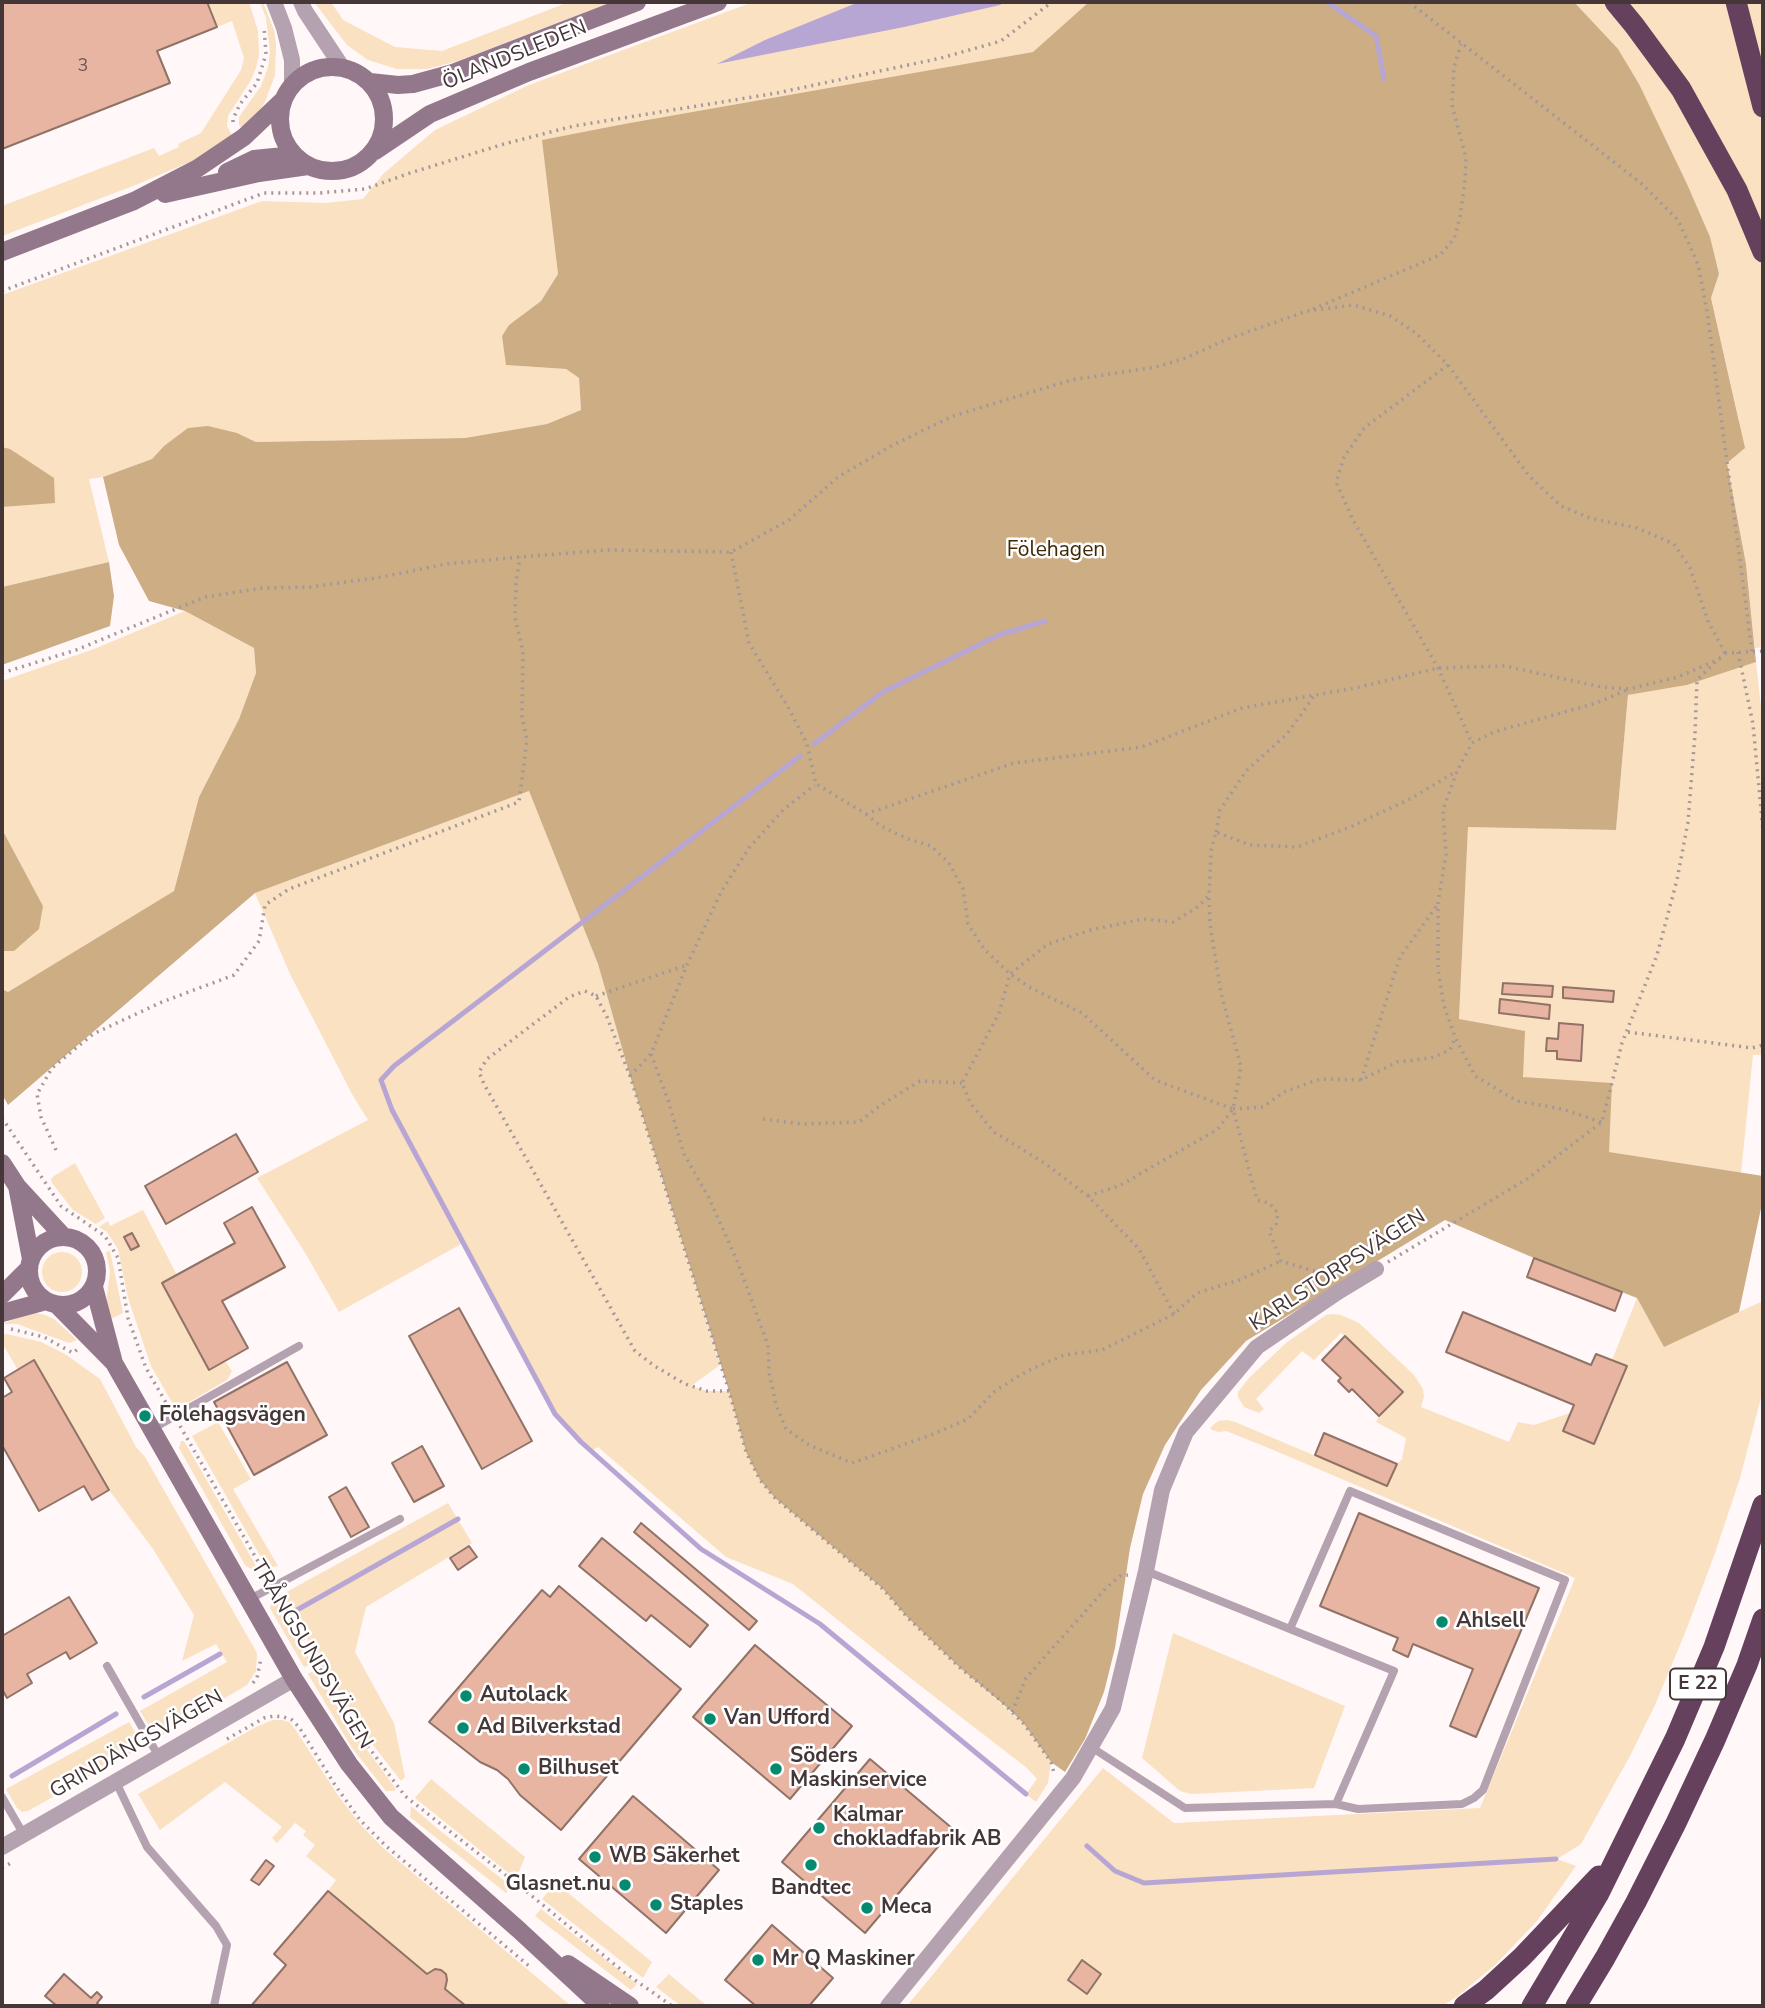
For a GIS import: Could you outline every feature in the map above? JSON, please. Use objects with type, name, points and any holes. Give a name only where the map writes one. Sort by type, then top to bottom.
[{"type":"highway","points":[[1615,2],[1681,89],[1737,190],[1763,252]]},
{"type":"highway","points":[[1736,2],[1763,107]]},
{"type":"highway","name":"E 22","points":[[1532,2006],[1598,1895],[1675,1739],[1714,1647],[1763,1505]]},
{"type":"highway","name":"E 22","points":[[1576,2006],[1605,1958],[1676,1823],[1726,1715],[1763,1619]]},
{"type":"highway","points":[[1464,2006],[1522,1957],[1618,1857]]},
{"type":"highway","points":[[1586,2006],[1605,1958]]},
{"type":"main road","name":"ÖLANDSLEDEN","points":[[2,253],[134,201],[198,168],[244,137],[305,74],[321,68],[342,67],[358,73],[370,82],[414,84],[453,74],[637,2]]},
{"type":"main road","name":"ÖLANDSLEDEN","points":[[201,184],[254,159],[294,155],[309,166],[326,172],[344,170],[361,163],[375,150],[430,114],[529,72],[718,2]]},
{"type":"main road","points":[[370,82],[379,94],[384,108],[383,130],[375,150]]},
{"type":"main road","points":[[288,93],[279,117],[284,140],[294,155]]},
{"type":"main road","name":"ÖLANDSLEDEN","points":[[134,201],[201,184],[309,166]]},
{"type":"main road","points":[[2,1163],[17,1186],[64,1237]]},
{"type":"main road","points":[[17,1186],[32,1286],[37,1294],[52,1303]]},
{"type":"main road","points":[[2,1295],[30,1263],[37,1250],[54,1238],[75,1239],[93,1254],[97,1265],[94,1287],[77,1303],[52,1303],[2,1313]]},
{"type":"main road","name":"TRÅNGSUNDSVÄGEN","points":[[94,1287],[114,1363],[294,1679],[349,1764],[391,1817],[601,2006]]},
{"type":"main road","name":"TRÅNGSUNDSVÄGEN","points":[[52,1303],[114,1363]]},
{"type":"main road","name":"TRÅNGSUNDSVÄGEN","points":[[519,1930],[630,2006]]},
{"type":"street","points":[[274,2],[292,60],[288,93]]},
{"type":"street","points":[[301,2],[342,67]]},
{"type":"street","name":"KARLSTORPSVÄGEN","points":[[888,2006],[1073,1778],[1113,1708],[1146,1571],[1162,1490],[1186,1432],[1257,1346],[1376,1269]]},
{"type":"street","name":"GRINDÄNGSVÄGEN","points":[[2,1847],[294,1679]]},
{"type":"lane","points":[[152,1429],[299,1346]]},
{"type":"lane","points":[[1091,1747],[1185,1808],[1336,1804],[1358,1809],[1462,1804],[1483,1790],[1565,1580],[1350,1491],[1290,1629]]},
{"type":"lane","points":[[250,1599],[400,1519]]},
{"type":"lane","points":[[1146,1571],[1394,1671],[1336,1804]]},
{"type":"lane","points":[[107,1666],[159,1757]]},
{"type":"lane","points":[[116,1782],[148,1847],[216,1926],[227,1945],[214,2006]]},
{"type":"lane","points":[[2,1797],[24,1835]]},
{"type":"path","points":[[2,291],[264,193],[319,193],[365,189],[505,144],[574,126],[777,93],[940,58],[1001,41],[1052,2]]},
{"type":"path","points":[[1409,2],[1642,184],[1678,220],[1698,264],[1707,311],[1752,651]]},
{"type":"path","points":[[244,137],[235,130],[233,119],[240,104],[257,83],[266,54],[264,25]]},
{"type":"path","points":[[2,673],[76,650],[205,597],[263,588],[312,587],[446,564],[520,557],[607,550],[731,552],[789,520],[838,477],[891,446],[953,416],[1072,380],[1156,367],[1186,358],[1440,255],[1454,239],[1465,181],[1466,158],[1452,105],[1454,67],[1461,44]]},
{"type":"path","points":[[259,173],[264,193]]},
{"type":"path","points":[[1307,311],[1354,305],[1390,316],[1416,333],[1448,365],[1529,476],[1560,506],[1590,519],[1637,528],[1674,544],[1690,568],[1707,621],[1726,653]]},
{"type":"path","points":[[1448,365],[1364,428],[1344,457],[1336,482],[1353,520],[1438,668],[1472,743]]},
{"type":"path","points":[[731,552],[749,643],[807,744],[816,784],[881,826],[931,846],[948,863],[963,889],[968,924],[984,950],[1010,974],[1031,988],[1082,1013],[1155,1080],[1233,1109],[1263,1107],[1284,1092],[1320,1079],[1361,1080],[1397,1062],[1431,1058],[1450,1050],[1455,1037]]},
{"type":"path","points":[[56,1150],[41,1117],[37,1094],[52,1068],[93,1034],[162,1002],[234,975],[259,941],[265,905],[289,889],[519,802],[527,740],[522,717],[523,651],[515,618],[520,557]]},
{"type":"path","points":[[1720,659],[1678,677],[1493,732],[1472,743],[1457,771],[1443,810],[1446,854],[1438,903],[1438,969],[1444,1006],[1455,1037],[1475,1076],[1517,1101],[1562,1109],[1602,1122],[1622,1043],[1657,955],[1677,880],[1688,822],[1697,680],[1720,659],[1726,653],[1763,651]]},
{"type":"path","points":[[1738,652],[1753,724],[1763,831]]},
{"type":"path","points":[[866,814],[1014,763],[1142,747],[1242,708],[1355,688],[1438,668],[1505,666],[1601,687],[1629,690]]},
{"type":"path","points":[[1088,1196],[1119,1186],[1219,1129],[1233,1109],[1241,1067],[1221,993],[1210,924],[1211,851],[1220,810],[1246,771],[1287,734],[1314,696]]},
{"type":"path","points":[[1216,832],[1250,845],[1297,846],[1350,827],[1410,799],[1457,771]]},
{"type":"path","points":[[629,1076],[651,1054],[687,965],[721,892],[749,848],[784,809],[816,784]]},
{"type":"path","points":[[962,1083],[999,1013],[1010,974],[1048,944],[1091,930],[1143,919],[1174,922],[1209,896]]},
{"type":"path","points":[[1361,1080],[1399,957],[1438,903]]},
{"type":"path","points":[[596,996],[687,965]]},
{"type":"path","points":[[729,1391],[708,1391],[685,1384],[635,1351],[479,1072],[487,1059],[569,997],[585,991],[596,996],[607,1017],[629,1076],[729,1391],[746,1452],[760,1480],[775,1498],[883,1589],[907,1617],[959,1667],[1024,1724],[1051,1762],[1060,1794]]},
{"type":"path","points":[[1628,1032],[1752,1048],[1763,1045]]},
{"type":"path","points":[[651,1054],[684,1154],[709,1198],[738,1263],[768,1345],[769,1372],[776,1405],[786,1429],[809,1445],[852,1463],[968,1419],[995,1391],[1027,1371],[1064,1355],[1102,1350],[1174,1314],[1197,1293],[1239,1280],[1281,1261],[1317,1272],[1331,1282],[1338,1292]]},
{"type":"path","points":[[763,1119],[802,1124],[859,1122],[920,1081],[962,1083]]},
{"type":"path","points":[[962,1083],[971,1104],[994,1132],[1046,1164],[1088,1196],[1139,1249],[1174,1314]]},
{"type":"path","points":[[1233,1109],[1257,1200],[1269,1203],[1278,1213],[1276,1225],[1269,1231],[1281,1261]]},
{"type":"path","points":[[2,1118],[61,1206],[105,1236],[118,1258],[128,1318],[146,1368],[355,1729],[405,1796],[625,1973],[672,2006]]},
{"type":"path","name":"KARLSTORPSVÄGEN","points":[[1376,1269],[1527,1179],[1602,1122]]},
{"type":"path","points":[[1012,1712],[1026,1678],[1106,1588],[1120,1576],[1146,1571]]},
{"type":"path","points":[[248,1689],[257,1678],[261,1651]]},
{"type":"path","points":[[217,1745],[264,1718],[274,1716],[292,1720],[360,1820],[386,1846],[530,1966]]},
{"type":"shaded area","points":[[207,2],[249,2],[258,31],[259,55],[256,68],[228,116],[227,126],[233,137],[204,156],[2,236],[2,206],[154,148],[159,156],[201,133],[241,70],[244,58],[232,21],[217,27]]},
{"type":"shaded area","points":[[260,2],[263,2],[274,30],[275,75],[265,102],[243,129],[239,125],[239,117],[261,86],[268,67],[270,52],[266,18]]},
{"type":"shaded area","points":[[314,2],[331,2],[343,20],[395,47],[442,51],[569,2],[612,2],[458,61],[427,69],[397,69],[368,60],[347,45]]},
{"type":"shaded area","points":[[753,2],[1089,2],[1034,52],[543,140],[558,274],[541,301],[509,325],[502,337],[507,365],[566,369],[579,378],[581,410],[547,424],[465,438],[256,442],[237,433],[164,446],[152,459],[103,477],[89,479],[109,562],[2,587],[2,507],[55,502],[10,449],[2,447],[2,295],[262,201],[325,203],[363,199],[383,174],[435,130],[529,85]]},
{"type":"shaded area","points":[[859,2],[1004,2],[904,27],[717,64],[765,40]]},
{"type":"shaded area","points":[[1574,2],[1763,2],[1763,647],[1755,648],[1746,564],[1727,462],[1739,420],[1711,298],[1719,274],[1585,15]]},
{"type":"shaded area","points":[[185,611],[254,648],[256,673],[239,719],[199,797],[174,891],[8,992],[2,989],[2,951],[14,951],[43,906],[4,833],[2,834],[2,681],[94,649]]},
{"type":"shaded area","points":[[1756,662],[1763,725],[1763,1055],[1753,1055],[1741,1173],[1609,1152],[1459,1019],[1468,826],[1616,830],[1628,695],[1687,685]]},
{"type":"shaded area","points":[[529,791],[598,964],[720,1365],[691,1386],[707,1391],[729,1391],[746,1452],[775,1498],[883,1589],[907,1617],[959,1667],[1024,1724],[1051,1762],[1048,1783],[1036,1802],[1026,1794],[1037,1779],[1027,1768],[793,1584],[726,1557],[598,1447],[591,1451],[581,1442],[555,1414],[463,1243],[339,1312],[257,1178],[368,1120],[290,974],[255,893]]},
{"type":"shaded area","points":[[75,1163],[105,1218],[96,1224],[73,1210],[52,1183],[54,1176]]},
{"type":"shaded area","points":[[143,1210],[177,1275],[162,1284],[209,1369],[225,1361],[232,1371],[227,1380],[179,1408],[173,1404],[151,1366],[128,1298],[118,1249],[107,1232],[99,1227],[108,1221],[110,1226]]},
{"type":"shaded area","points":[[110,1251],[123,1313],[111,1319],[106,1304],[110,1271],[106,1252]]},
{"type":"shaded area","points":[[62,1252],[70,1253],[76,1258],[81,1264],[81,1280],[76,1286],[70,1291],[62,1292],[54,1291],[48,1286],[43,1280],[42,1272],[43,1264],[48,1258],[54,1253]]},
{"type":"shaded area","points":[[1637,1298],[1664,1346],[1763,1301],[1763,1390],[1740,1478],[1715,1553],[1655,1705],[1581,1844],[1557,1859],[1576,1866],[1537,1921],[1496,1964],[1442,2006],[907,2006],[1103,1768],[1174,1823],[1480,1808],[1575,1578],[1271,1449],[1226,1431],[1210,1429],[1219,1421],[1235,1422],[1387,1486],[1402,1459],[1406,1438],[1376,1422],[1402,1392],[1341,1333],[1314,1360],[1302,1351],[1256,1399],[1264,1409],[1259,1413],[1244,1407],[1238,1397],[1238,1392],[1249,1378],[1286,1343],[1326,1315],[1333,1314],[1359,1323],[1414,1375],[1423,1389],[1421,1407],[1509,1442],[1518,1422],[1534,1425],[1570,1413],[1563,1431],[1594,1444],[1626,1366],[1612,1360]]},
{"type":"shaded area","points":[[36,1313],[54,1319],[77,1340],[69,1343],[17,1324],[2,1324]]},
{"type":"shaded area","points":[[2,1335],[41,1342],[65,1354],[100,1379],[136,1447],[145,1457],[257,1653],[256,1671],[247,1685],[162,1735],[151,1729],[140,1711],[227,1662],[216,1644],[182,1661],[194,1615],[153,1549],[109,1490],[34,1361],[18,1370],[2,1343]]},
{"type":"shaded area","points":[[218,1422],[251,1479],[233,1489],[278,1566],[267,1568],[192,1436]]},
{"type":"shaded area","points":[[181,1441],[184,1441],[259,1571],[245,1565],[179,1448]]},
{"type":"shaded area","points":[[448,1503],[472,1543],[366,1607],[355,1652],[394,1723],[405,1777],[401,1781],[363,1732],[326,1673],[283,1594]]},
{"type":"shaded area","points":[[274,1596],[310,1660],[309,1665],[304,1667],[270,1608]]},
{"type":"shaded area","points":[[1173,1633],[1345,1706],[1314,1788],[1191,1794],[1180,1791],[1142,1758]]},
{"type":"shaded area","points":[[315,1670],[347,1723],[396,1789],[394,1791],[386,1791],[352,1748],[308,1674]]},
{"type":"shaded area","points":[[273,1720],[289,1722],[337,1794],[382,1847],[571,2006],[466,2006],[445,1989],[445,1974],[435,1969],[427,1974],[328,1891],[336,1880],[306,1856],[315,1845],[303,1835],[306,1831],[295,1823],[277,1843],[272,1838],[282,1827],[225,1782],[160,1830],[138,1794]]},
{"type":"shaded area","points":[[129,1722],[137,1735],[138,1749],[28,1811],[22,1812],[17,1808],[6,1789]]},
{"type":"shaded area","points":[[431,1779],[525,1857],[516,1879],[415,1798]]},
{"type":"shaded area","points":[[411,1806],[511,1886],[506,1893],[410,1817]]},
{"type":"shaded area","points":[[552,1890],[567,1892],[652,1962],[643,1978],[542,1899]]},
{"type":"shaded area","points":[[541,1909],[637,1984],[631,1990],[535,1916]]},
{"type":"shaded area","points":[[669,1974],[707,2006],[681,2006],[656,1987]]},
{"type":"green space","name":"Fölehagen","points":[[1089,2],[1574,2],[1618,49],[1639,84],[1710,237],[1719,274],[1711,298],[1745,448],[1727,463],[1746,564],[1756,662],[1687,685],[1628,695],[1616,830],[1468,827],[1459,1019],[1525,1031],[1523,1077],[1612,1083],[1609,1152],[1763,1176],[1763,1199],[1739,1312],[1664,1347],[1637,1298],[1445,1220],[1246,1341],[1201,1390],[1165,1445],[1143,1494],[1130,1548],[1115,1648],[1104,1692],[1085,1739],[1065,1772],[1051,1762],[1012,1712],[959,1667],[907,1617],[883,1589],[775,1498],[760,1480],[746,1452],[598,964],[529,791],[255,893],[8,1105],[2,1094],[2,989],[8,992],[174,891],[199,797],[239,719],[256,673],[254,648],[185,611],[149,601],[119,545],[103,477],[152,459],[188,428],[208,426],[237,433],[256,442],[465,438],[547,424],[581,410],[579,378],[566,369],[506,365],[502,336],[509,325],[541,301],[558,274],[542,140],[1033,52]]},
{"type":"green space","points":[[2,447],[10,449],[54,478],[55,503],[2,507]]},
{"type":"green space","points":[[109,562],[114,596],[110,626],[2,665],[2,587]]},
{"type":"green space","points":[[4,833],[43,906],[39,929],[14,951],[2,951]]},
{"type":"building","points":[[2,2],[207,2],[217,27],[157,51],[170,83],[2,149]]},
{"type":"building","points":[[1503,983],[1553,986],[1552,997],[1502,994]]},
{"type":"building","points":[[1563,987],[1614,991],[1613,1002],[1563,998]]},
{"type":"building","points":[[1500,999],[1550,1005],[1549,1019],[1499,1013]]},
{"type":"building","points":[[1559,1023],[1583,1025],[1581,1061],[1557,1059],[1557,1051],[1546,1051],[1547,1038],[1558,1039]]},
{"type":"building","points":[[236,1134],[258,1172],[166,1224],[145,1186]]},
{"type":"building","points":[[252,1207],[285,1267],[222,1301],[248,1348],[209,1370],[162,1283],[235,1243],[224,1223]]},
{"type":"building","points":[[132,1233],[139,1246],[131,1250],[124,1237]]},
{"type":"building","points":[[1534,1258],[1622,1292],[1615,1311],[1527,1277]]},
{"type":"building","points":[[459,1308],[532,1441],[482,1469],[409,1336]]},
{"type":"building","points":[[1463,1312],[1591,1365],[1596,1354],[1627,1366],[1594,1444],[1563,1431],[1574,1405],[1446,1352]]},
{"type":"building","points":[[1345,1336],[1403,1392],[1379,1416],[1352,1389],[1349,1392],[1338,1381],[1341,1378],[1322,1360]]},
{"type":"building","points":[[34,1360],[109,1490],[92,1500],[84,1486],[39,1511],[2,1445],[2,1398],[12,1392],[4,1378]]},
{"type":"building","points":[[287,1362],[327,1435],[254,1475],[214,1402]]},
{"type":"building","points":[[1324,1433],[1397,1464],[1387,1486],[1315,1455]]},
{"type":"building","points":[[422,1446],[444,1486],[414,1502],[392,1463]]},
{"type":"building","points":[[346,1487],[369,1527],[351,1537],[329,1497]]},
{"type":"building","name":"Ahlsell","points":[[1359,1513],[1539,1588],[1476,1737],[1450,1726],[1473,1669],[1413,1644],[1408,1657],[1393,1650],[1398,1638],[1320,1606]]},
{"type":"building","points":[[641,1523],[757,1621],[749,1630],[634,1532]]},
{"type":"building","points":[[602,1538],[708,1625],[690,1647],[651,1615],[646,1621],[579,1566]]},
{"type":"building","points":[[469,1546],[477,1557],[458,1570],[450,1558]]},
{"type":"building","points":[[559,1586],[681,1689],[561,1830],[520,1795],[497,1770],[480,1762],[429,1722],[542,1590],[550,1597]]},
{"type":"building","points":[[69,1597],[97,1643],[70,1659],[66,1652],[27,1674],[32,1683],[7,1698],[2,1689],[2,1636]]},
{"type":"building","points":[[755,1645],[852,1726],[790,1799],[693,1717]]},
{"type":"building","points":[[870,1759],[953,1829],[865,1933],[782,1862]]},
{"type":"building","points":[[633,1796],[719,1870],[666,1933],[579,1859]]},
{"type":"building","points":[[266,1860],[274,1866],[259,1885],[251,1880]]},
{"type":"building","points":[[328,1891],[427,1974],[435,1969],[446,1974],[445,1989],[466,2006],[251,2006],[286,1965],[274,1954]]},
{"type":"building","points":[[772,1925],[833,1978],[809,2006],[756,2006],[725,1980]]},
{"type":"building","points":[[1082,1960],[1101,1974],[1087,1994],[1068,1980]]},
{"type":"building","points":[[64,1974],[91,1998],[97,1992],[102,1997],[97,2003],[100,2006],[57,2006],[45,1996]]},
{"type":"waterway","points":[[1327,2],[1376,36],[1384,79]]},
{"type":"waterway","points":[[814,744],[883,692],[999,635],[1045,621]]},
{"type":"waterway","points":[[800,756],[394,1066],[381,1080],[392,1110],[555,1414],[581,1442],[701,1549],[820,1624],[1026,1794]]},
{"type":"waterway","points":[[297,1610],[458,1519]]},
{"type":"waterway","points":[[144,1697],[220,1654]]},
{"type":"waterway","points":[[12,1776],[116,1714]]},
{"type":"waterway","points":[[1087,1846],[1115,1871],[1144,1883],[1556,1859]]},
{"type":"place","name":"Fölehagsvägen","points":[[145,1416]]},
{"type":"place","name":"Ahlsell","points":[[1442,1622]]},
{"type":"place","name":"Autolack","points":[[466,1696]]},
{"type":"place","name":"Van Ufford","points":[[710,1719]]},
{"type":"place","name":"Ad Bilverkstad","points":[[463,1728]]},
{"type":"place","name":"Bilhuset","points":[[524,1769]]},
{"type":"place","name":"Söders Maskinservice","points":[[776,1769]]},
{"type":"place","name":"Kalmar chokladfabrik AB","points":[[819,1828]]},
{"type":"place","name":"WB Säkerhet","points":[[595,1857]]},
{"type":"place","name":"Bandtec","points":[[811,1865]]},
{"type":"place","name":"Glasnet.nu","points":[[625,1885]]},
{"type":"place","name":"Staples","points":[[656,1905]]},
{"type":"place","name":"Meca","points":[[867,1908]]},
{"type":"place","name":"Mr Q Maskiner","points":[[758,1960]]}]
